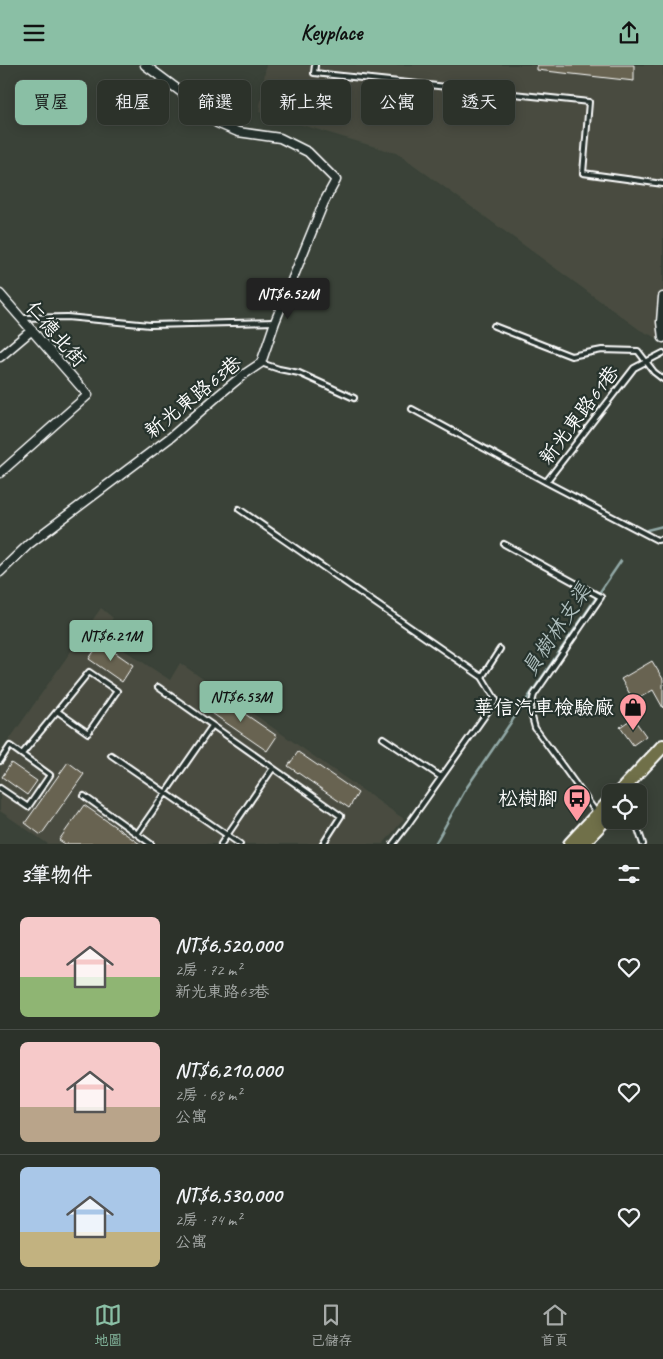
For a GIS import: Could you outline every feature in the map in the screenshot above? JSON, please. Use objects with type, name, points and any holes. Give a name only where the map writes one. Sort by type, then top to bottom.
[{"type":"main road","points":[[627,784],[663,746]]},
{"type":"main road","points":[[638,784],[663,757]]},
{"type":"main road","points":[[570,844],[602,818]]},
{"type":"main road","points":[[582,844],[602,819]]},
{"type":"street","name":"新光東路63巷","points":[[0,572],[29,544],[171,437],[243,375],[261,363],[275,322],[324,203],[336,180],[308,152],[280,138],[238,132],[217,123],[188,97],[145,65]]},
{"type":"street","name":"仁德北街","points":[[0,294],[88,395],[0,473]]},
{"type":"street","points":[[663,297],[661,322],[663,338]]},
{"type":"street","points":[[0,357],[32,330]]},
{"type":"lane","points":[[315,65],[314,73],[589,102],[583,173],[663,184]]},
{"type":"lane","points":[[21,318],[67,317],[150,325],[275,322]]},
{"type":"lane","points":[[494,326],[571,356],[602,350],[638,351],[645,362],[663,379]]},
{"type":"lane","name":"新光東路61巷","points":[[546,482],[634,368],[663,353]]},
{"type":"lane","points":[[261,363],[299,373],[354,398]]},
{"type":"lane","points":[[412,409],[657,540],[663,539]]},
{"type":"lane","points":[[239,509],[482,677],[496,700],[393,844]]},
{"type":"lane","points":[[504,544],[601,597],[534,695],[530,711],[535,728],[602,813]]},
{"type":"lane","points":[[482,677],[500,649]]},
{"type":"lane","points":[[22,754],[46,725],[52,717],[58,709],[89,672],[117,691],[88,733],[80,727],[64,717],[56,711]]},
{"type":"lane","points":[[158,687],[341,816],[323,844]]},
{"type":"lane","points":[[138,834],[212,725]]},
{"type":"lane","points":[[383,738],[442,777]]},
{"type":"lane","points":[[0,761],[10,746],[50,775],[28,807],[0,788]]},
{"type":"lane","points":[[111,755],[240,844]]},
{"type":"lane","points":[[221,844],[273,768]]},
{"type":"lane","points":[[84,796],[151,844]]},
{"type":"lane","points":[[638,829],[642,844]]},
{"type":"shaded area","points":[[266,65],[663,65],[663,341],[640,330],[399,154],[302,125],[351,125],[351,80],[264,80]]},
{"type":"shaded area","points":[[101,608],[113,618],[101,635],[170,680],[180,663],[404,819],[383,844],[48,844],[0,811],[0,753]]},
{"type":"building","points":[[537,65],[634,65],[634,81],[537,70]]},
{"type":"building","points":[[100,642],[133,665],[122,682],[89,659]]},
{"type":"building","points":[[652,661],[663,679],[663,708],[653,690],[634,701],[621,679]]},
{"type":"building","points":[[216,694],[277,736],[267,751],[206,709]]},
{"type":"building","name":"華信汽車檢驗廠","points":[[633,718],[646,736],[633,745],[620,727]]},
{"type":"building","points":[[298,752],[358,793],[349,808],[288,766]]},
{"type":"building","points":[[68,762],[84,774],[41,835],[25,823]]},
{"type":"building","points":[[11,763],[37,781],[27,795],[2,777]]},
{"type":"building","points":[[84,805],[140,844],[65,844],[59,840]]},
{"type":"waterway","name":"員樹林支渠","points":[[647,530],[663,526]]},
{"type":"waterway","name":"員樹林支渠","points":[[435,844],[467,787],[621,561]]},
{"type":"place","name":"華信汽車檢驗廠","points":[[633,731]]},
{"type":"place","name":"松樹腳","points":[[577,822]]}]
